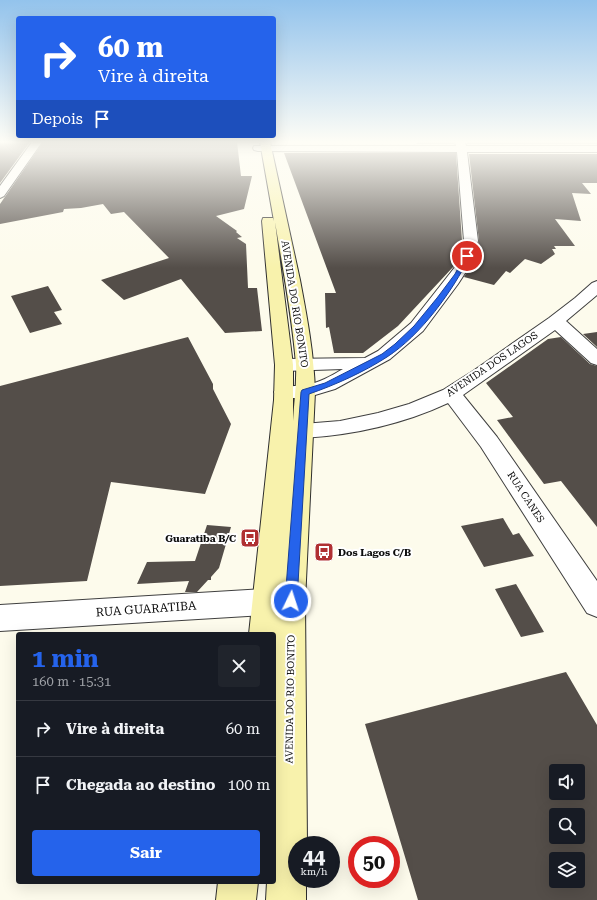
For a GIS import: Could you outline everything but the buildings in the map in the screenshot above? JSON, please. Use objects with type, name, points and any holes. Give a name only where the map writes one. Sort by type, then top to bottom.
[{"type":"main road","name":"AVENIDA DO RIO BONITO","points":[[270,184],[287,252],[295,392],[279,601],[289,813],[286,900]]},
{"type":"main road","name":"AVENIDA DO RIO BONITO","points":[[265,632],[279,601],[303,431],[295,392]]},
{"type":"main road","points":[[236,900],[238,884]]},
{"type":"street","points":[[0,194],[7,184]]},
{"type":"street","points":[[295,392],[328,385],[384,356],[417,328],[453,281],[467,256],[471,241],[464,184]]},
{"type":"street","name":"AVENIDA DOS LAGOS","points":[[303,431],[322,430],[377,420],[411,411],[451,393],[556,321],[588,296],[597,286]]},
{"type":"street","points":[[556,321],[597,359]]},
{"type":"street","points":[[294,365],[370,363]]},
{"type":"street","name":"RUA CANES","points":[[451,393],[490,442],[597,604]]},
{"type":"street","name":"RUA GUARATIBA","points":[[0,618],[279,601]]},
{"type":"place","name":"Guaratiba B/C","points":[[250,538]]},
{"type":"place","name":"Dos Lagos C/B","points":[[324,552]]},
{"type":"route","points":[[291,601],[305,392],[328,385],[384,356],[398,345],[417,328],[439,300],[458,274],[467,256]]}]
